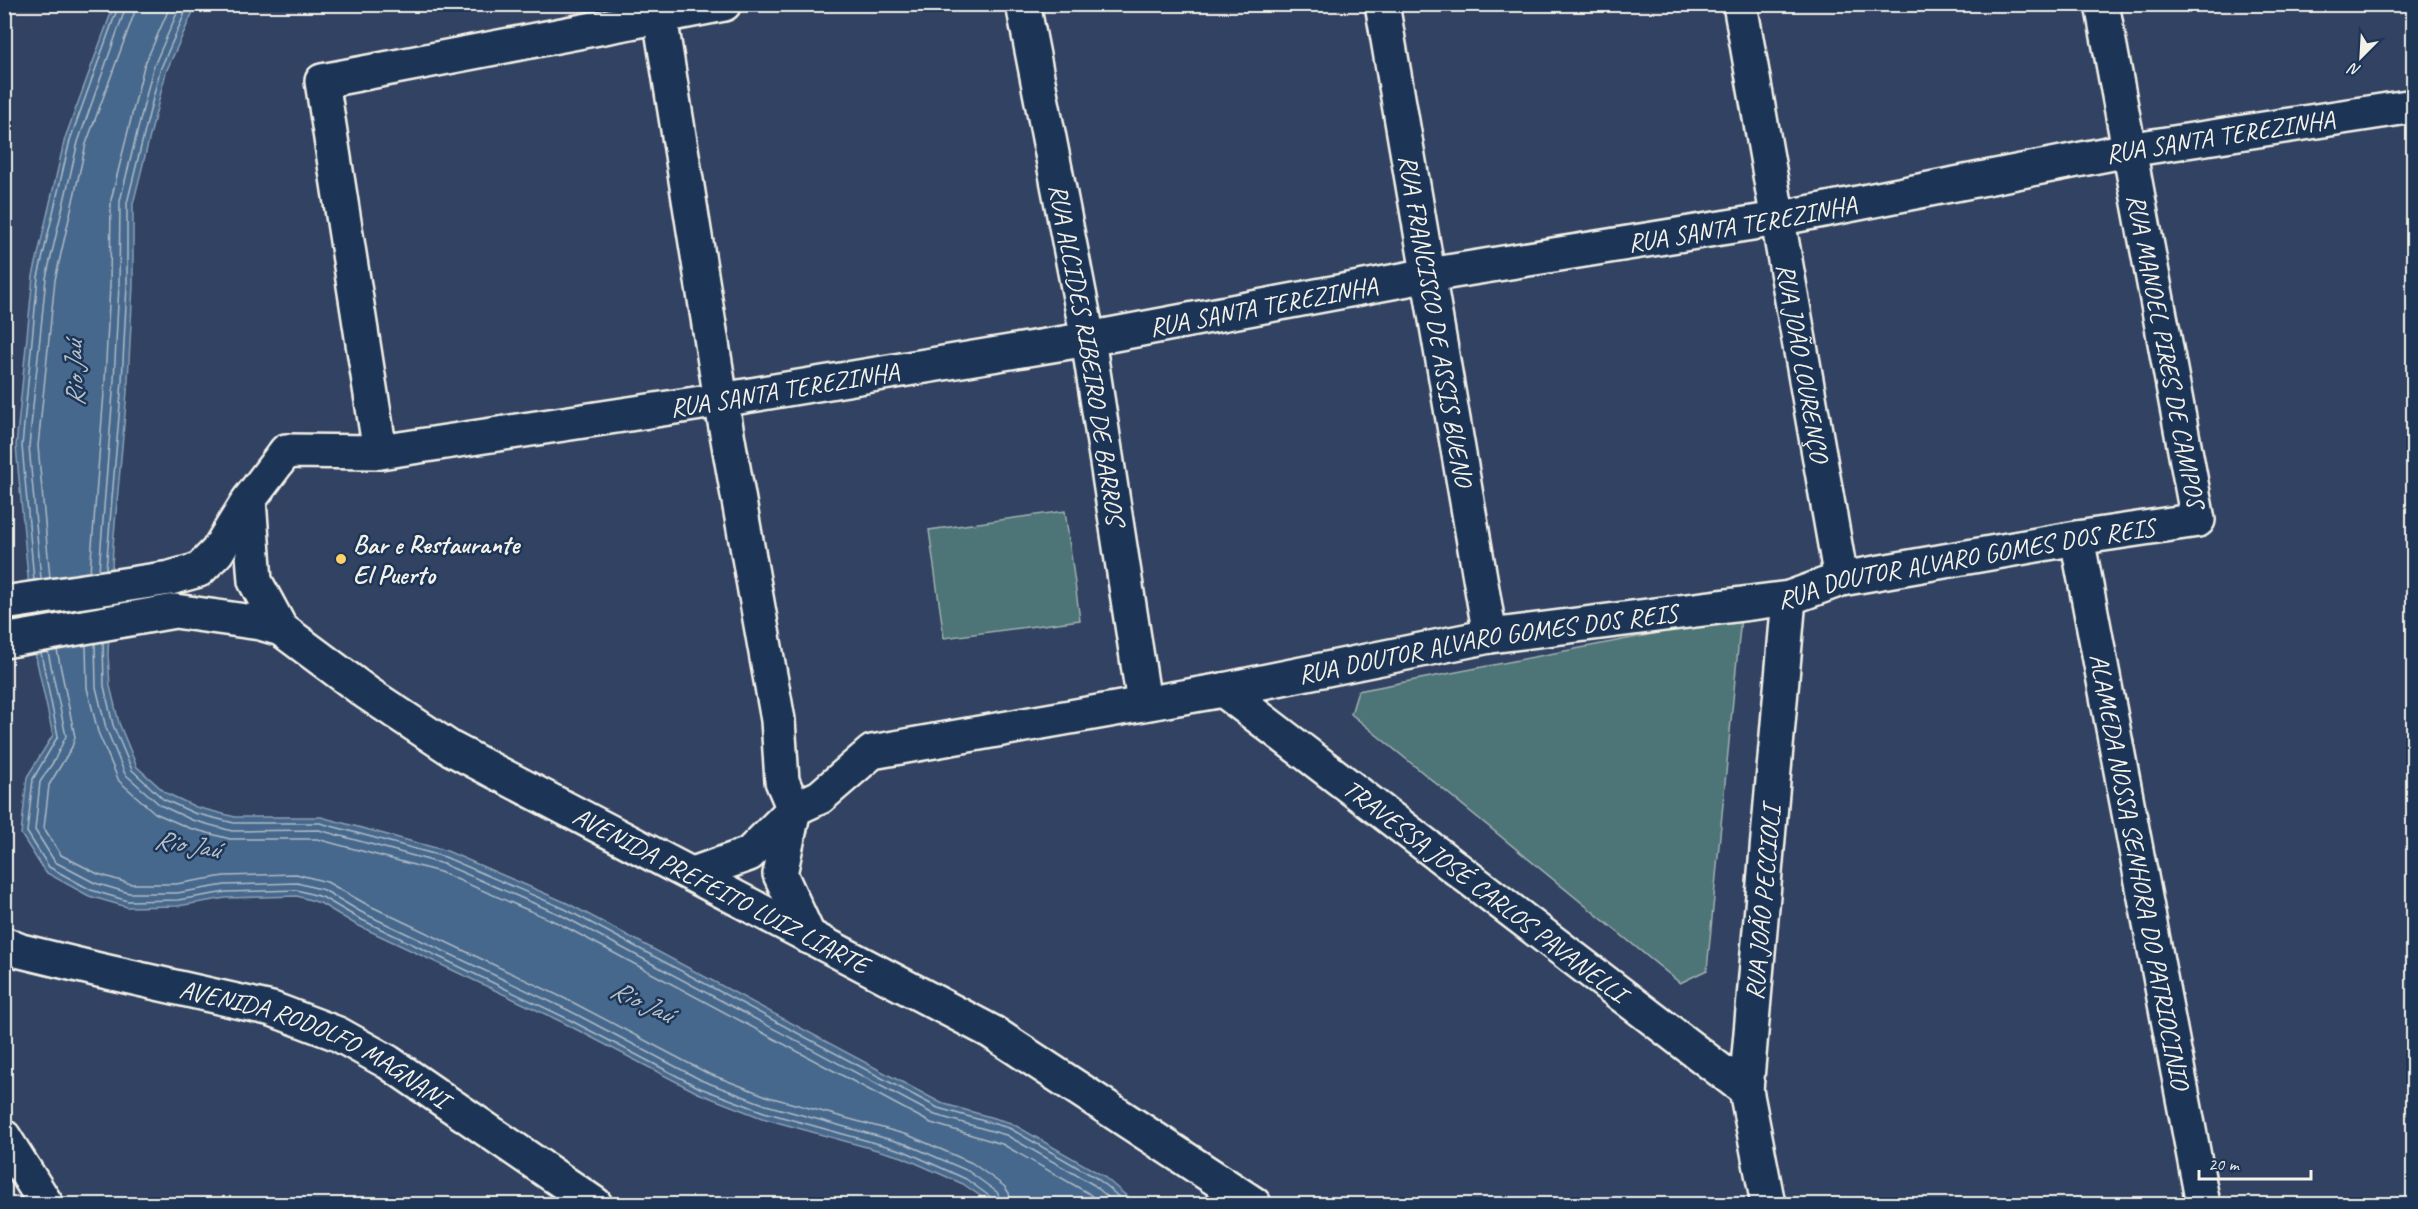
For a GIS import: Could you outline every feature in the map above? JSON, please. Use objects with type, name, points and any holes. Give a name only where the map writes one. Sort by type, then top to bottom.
[{"type":"street","points":[[380,452],[322,81],[659,10],[724,4]]},
{"type":"street","name":"RUA ALCIDES RIBEIRO DE BARROS","points":[[1023,4],[1088,339],[1144,703]]},
{"type":"street","name":"RUA FRANCISCO DE ASSIS BUENO","points":[[1382,4],[1490,636]]},
{"type":"street","name":"RUA JOÃO LOURENÇO","points":[[1740,4],[1841,579]]},
{"type":"street","name":"RUA MANOEL PIRES DE CAMPOS","points":[[2102,4],[2198,520]]},
{"type":"street","points":[[659,10],[721,400],[778,720],[782,781],[794,809],[780,874],[809,937]]},
{"type":"street","name":"RUA SANTA TEREZINHA","points":[[4,603],[170,578],[199,570],[217,552],[249,500],[286,451],[380,452],[721,400],[1088,339],[1429,275],[1777,219],[2128,150],[2414,106]]},
{"type":"street","points":[[249,500],[250,540],[255,581],[281,629]]},
{"type":"street","name":"RUA DOUTOR ALVARO GOMES DOS REIS","points":[[693,874],[749,854],[794,809],[820,797],[872,752],[1223,690],[1490,636],[1789,598],[1841,579],[2077,538],[2198,520]]},
{"type":"street","name":"ALAMEDA NOSSA SENHORA DO PATRIOCINIO","points":[[2077,538],[2203,1204]]},
{"type":"street","name":"RUA JOÃO PECCIOLI","points":[[1768,1204],[1746,1090],[1789,598]]},
{"type":"street","name":"AVENIDA PREFEITO LUIZ LIARTE","points":[[4,641],[175,611],[261,623],[281,629],[367,693],[450,748],[992,1032],[1254,1204]]},
{"type":"street","name":"TRAVESSA JOSÉ CARLOS PAVANELLI","points":[[1223,690],[1746,1090]]},
{"type":"street","name":"AVENIDA RODOLFO MAGNANI","points":[[4,944],[77,964],[272,1009],[338,1034],[388,1062],[595,1204]]},
{"type":"street","points":[[4,1137],[46,1204]]},
{"type":"green space","points":[[1065,511],[1080,620],[944,638],[929,530]]},
{"type":"green space","points":[[1741,617],[1707,970],[1680,983],[1351,714],[1358,691]]},
{"type":"water","name":"Rio Jaú","points":[[114,5],[196,5],[166,72],[133,204],[133,285],[128,381],[113,546],[108,654],[110,686],[119,723],[137,767],[166,793],[196,807],[235,817],[321,817],[447,851],[567,903],[941,1103],[1011,1123],[1102,1175],[1136,1204],[992,1204],[963,1184],[902,1157],[762,1118],[698,1093],[562,1022],[355,924],[320,903],[297,896],[226,898],[178,906],[127,907],[89,896],[45,872],[21,834],[27,777],[53,735],[35,653],[16,446],[33,276],[65,138]]},
{"type":"place","name":"Bar e Restaurante El Puerto","points":[[341,559]]}]
